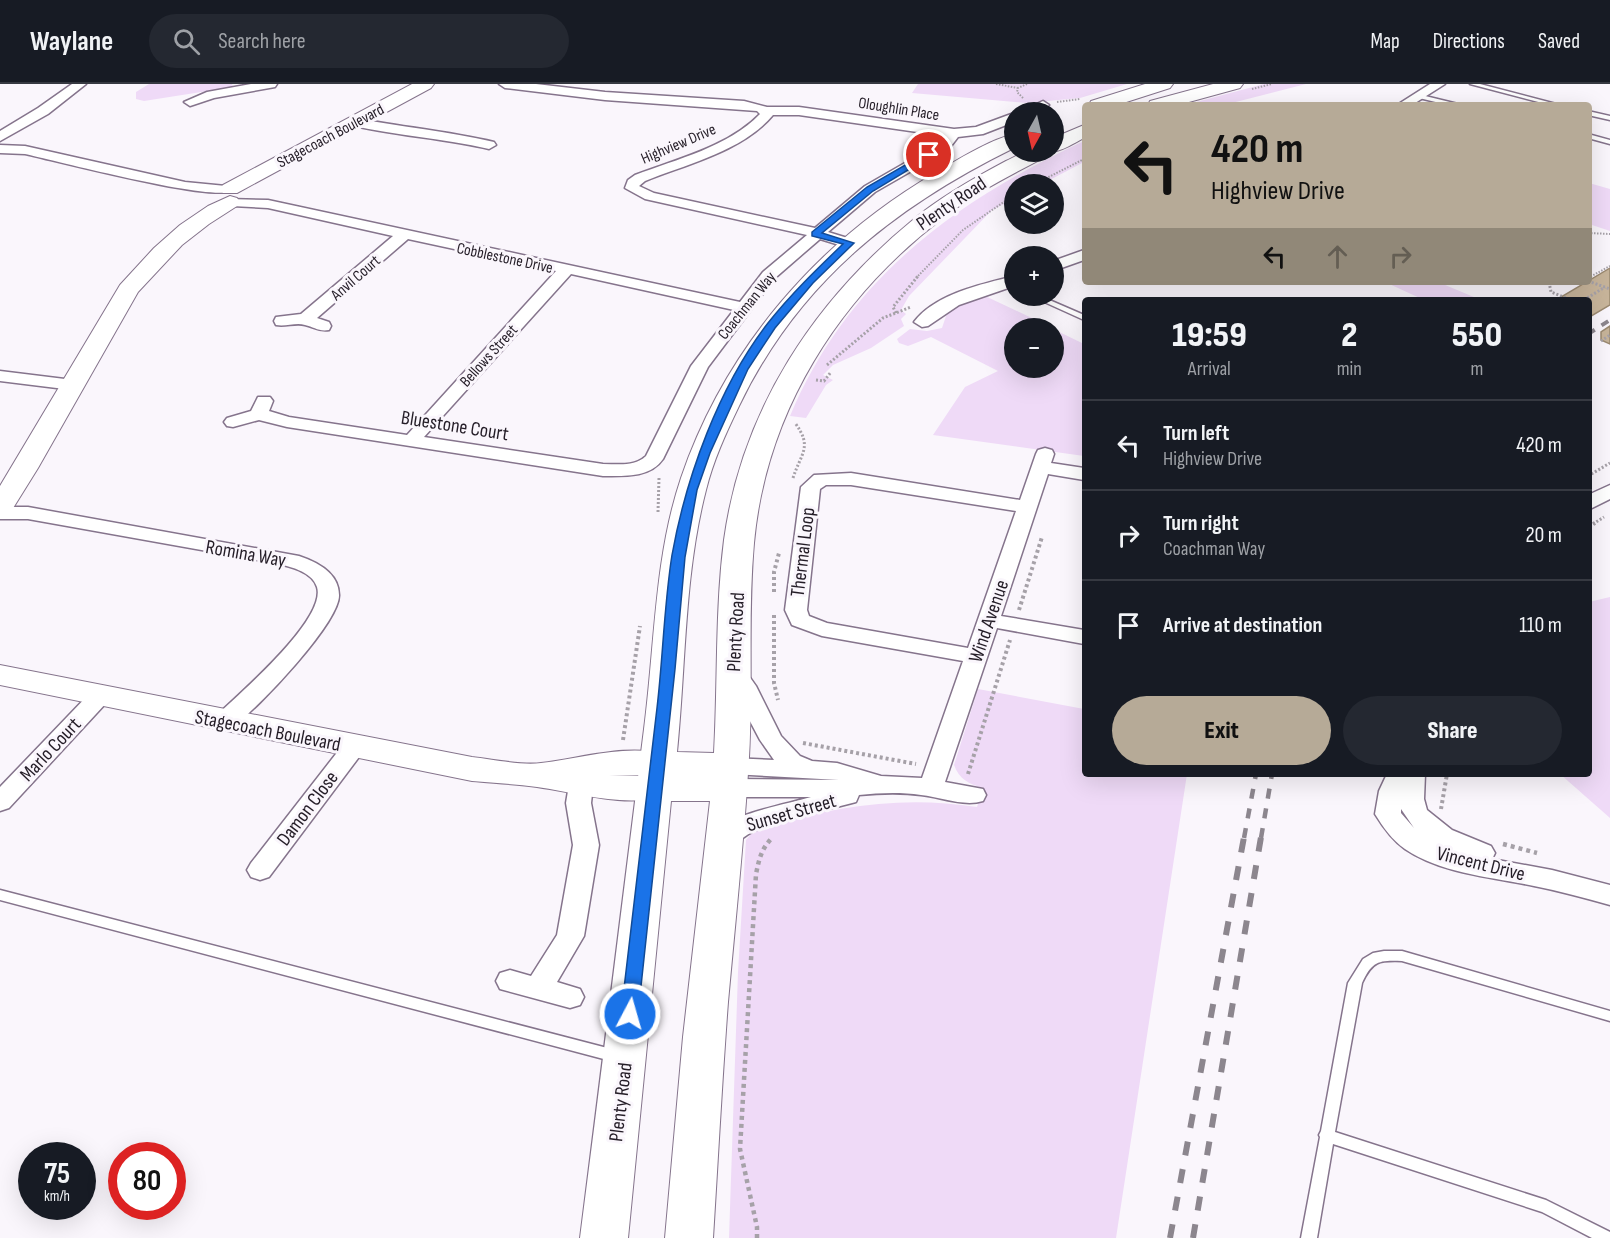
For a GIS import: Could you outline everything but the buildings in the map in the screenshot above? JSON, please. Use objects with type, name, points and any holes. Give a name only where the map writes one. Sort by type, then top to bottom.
[{"type":"highway","points":[[1107,102],[1164,84]]},
{"type":"highway","points":[[1168,102],[1234,84]]},
{"type":"highway","points":[[1064,141],[1082,133]]},
{"type":"highway","name":"Plenty Road","points":[[604,1238],[678,557],[692,490],[704,453],[743,369],[771,326],[809,281],[855,238],[898,205],[936,181],[1004,145]]},
{"type":"highway","name":"Plenty Road","points":[[689,1238],[704,1040],[730,777],[733,671],[744,507],[759,451],[775,407],[818,330],[867,271],[913,229],[992,176],[1020,162]]},
{"type":"highway","points":[[656,775],[730,777]]},
{"type":"street","points":[[0,137],[43,111],[80,84]]},
{"type":"street","points":[[190,102],[216,94],[272,84]]},
{"type":"street","name":"Stagecoach Boulevard","points":[[0,507],[128,290],[157,258],[232,194],[408,89],[425,84]]},
{"type":"street","name":"Highview Drive","points":[[505,84],[605,96],[757,107],[766,111],[763,119],[740,135],[640,178],[632,186],[636,192],[650,196],[855,238]]},
{"type":"street","points":[[1408,102],[1439,84]]},
{"type":"street","name":"Oloughlin Place","points":[[766,111],[809,112],[954,133]]},
{"type":"street","points":[[954,133],[978,131],[1004,121]]},
{"type":"street","points":[[355,122],[489,145]]},
{"type":"street","name":"Coachman Way","points":[[646,466],[660,451],[700,366],[769,275],[870,189],[943,147],[954,133]]},
{"type":"street","name":"Cobblestone Drive","points":[[0,149],[25,150],[184,186],[232,194],[566,270],[743,307]]},
{"type":"street","name":"Anvil Court","points":[[306,320],[404,234]]},
{"type":"street","points":[[1064,262],[1082,256]]},
{"type":"street","name":"Bellows Street","points":[[411,441],[566,270]]},
{"type":"street","points":[[922,322],[933,312],[950,303],[1004,286]]},
{"type":"street","name":"Anvil Court","points":[[282,321],[306,320],[323,326]]},
{"type":"street","points":[[0,376],[73,385]]},
{"type":"street","name":"Bluestone Court","points":[[233,422],[262,407],[287,422],[603,470],[632,470],[646,466]]},
{"type":"street","name":"Wind Avenue","points":[[934,778],[1043,461],[1082,473]]},
{"type":"street","name":"Thermal Loop","points":[[976,656],[822,629],[800,620],[797,616],[796,604],[811,487],[821,479],[851,479],[1027,507]]},
{"type":"street","name":"Romina Way","points":[[0,513],[28,513],[38,517],[274,557],[311,568],[327,585],[329,596],[327,606],[318,621],[233,723]]},
{"type":"street","name":"Romina Way","points":[[0,519],[38,517]]},
{"type":"street","points":[[988,620],[1082,637]]},
{"type":"street","name":"Sunset Street","points":[[733,671],[777,748],[791,762],[813,770]]},
{"type":"street","name":"Stagecoach Boulevard","points":[[0,675],[472,769],[537,776],[594,771],[656,775]]},
{"type":"street","name":"Marlo Court","points":[[0,802],[100,696]]},
{"type":"street","name":"Damon Close","points":[[260,870],[354,747]]},
{"type":"street","name":"Sunset Street","points":[[730,777],[813,770],[853,774],[868,786]]},
{"type":"street","points":[[538,989],[558,959],[572,932],[586,845],[586,830],[577,804],[594,771]]},
{"type":"street","name":"Sunset Street","points":[[730,777],[868,786],[934,778],[976,785]]},
{"type":"street","name":"Vincent Drive","points":[[1398,777],[1391,791],[1388,814],[1401,832],[1432,852],[1457,860],[1566,883],[1610,895]]},
{"type":"street","points":[[1413,777],[1413,808],[1436,821]]},
{"type":"street","name":"Sunset Street","points":[[723,838],[747,824],[840,799],[868,786]]},
{"type":"street","name":"Vincent Drive","points":[[1436,821],[1459,845],[1566,883]]},
{"type":"street","points":[[510,981],[570,997]]},
{"type":"lane","points":[[1473,84],[1545,102]]},
{"type":"lane","points":[[1418,96],[1443,102]]},
{"type":"lane","points":[[1592,114],[1610,118]]},
{"type":"lane","points":[[1592,137],[1610,142]]},
{"type":"lane","points":[[1057,306],[1082,317]]},
{"type":"lane","points":[[0,895],[625,1059]]},
{"type":"lane","points":[[1309,1238],[1355,983],[1361,970],[1381,955],[1402,956],[1435,964],[1610,1016]]},
{"type":"lane","points":[[1326,1135],[1546,1207],[1607,1238]]},
{"type":"path","points":[[996,84],[1017,88]]},
{"type":"path","points":[[1055,174],[1082,160]]},
{"type":"path","points":[[896,313],[893,307],[909,287],[958,236],[986,211],[1004,201]]},
{"type":"path","points":[[1592,233],[1610,234]]},
{"type":"path","points":[[1592,277],[1610,266]]},
{"type":"path","points":[[1592,281],[1610,288]]},
{"type":"path","points":[[1550,285],[1551,292],[1564,297]]},
{"type":"path","points":[[1589,297],[1605,287]]},
{"type":"path","points":[[1600,341],[1610,335]]},
{"type":"path","points":[[1592,474],[1610,463]]},
{"type":"path","points":[[646,466],[656,471],[659,477],[657,518]]},
{"type":"path","points":[[1592,520],[1604,500]]},
{"type":"path","points":[[594,771],[628,713],[641,623]]},
{"type":"path","points":[[793,741],[934,778],[976,785]]},
{"type":"path","points":[[1436,821],[1446,777]]},
{"type":"path","points":[[1496,842],[1542,855]]},
{"type":"shaded area","points":[[149,84],[232,84],[233,87],[144,101],[136,99],[136,92]]},
{"type":"shaded area","points":[[918,84],[1127,84],[1080,98],[1038,102],[912,93]]},
{"type":"shaded area","points":[[1264,84],[1306,84],[1236,102],[1196,102]]},
{"type":"shaded area","points":[[1082,142],[1082,163],[1061,174],[1020,174],[1042,162],[1064,162],[1064,151]]},
{"type":"shaded area","points":[[1004,183],[1004,204],[992,210],[909,296],[901,310],[906,314],[901,319],[904,326],[871,348],[833,365],[823,375],[833,380],[826,385],[806,418],[790,416],[814,368],[842,324],[874,285],[910,250],[949,219]]},
{"type":"shaded area","points":[[1592,184],[1610,189],[1610,231],[1592,225]]},
{"type":"shaded area","points":[[1392,285],[1445,285],[1474,297],[1418,297]]},
{"type":"shaded area","points":[[985,296],[1032,318],[1004,318],[1004,378],[1064,378],[1064,334],[1082,343],[1082,456],[933,435],[965,387],[998,371],[931,337],[908,346],[899,343],[897,339],[910,329],[927,331],[942,328],[947,313]]},
{"type":"shaded area","points":[[1610,597],[1610,818],[1563,777],[1592,777],[1592,601]]},
{"type":"shaded area","points":[[978,689],[1082,709],[1082,777],[1187,777],[1116,1238],[729,1238],[738,972],[746,840],[756,828],[765,825],[845,808],[922,802],[977,807],[983,788],[965,780],[954,765]]},
{"type":"railway","points":[[1592,331],[1610,320]]},
{"type":"railway","points":[[1244,838],[1255,777]]},
{"type":"railway","points":[[1261,838],[1271,777]]},
{"type":"railway","points":[[1170,1238],[1244,837]]},
{"type":"railway","points":[[1193,1238],[1261,837]]},
{"type":"route","points":[[630,1014],[678,557],[692,490],[704,453],[743,369],[771,326],[809,281],[849,243],[815,234],[870,189],[929,155]]}]
